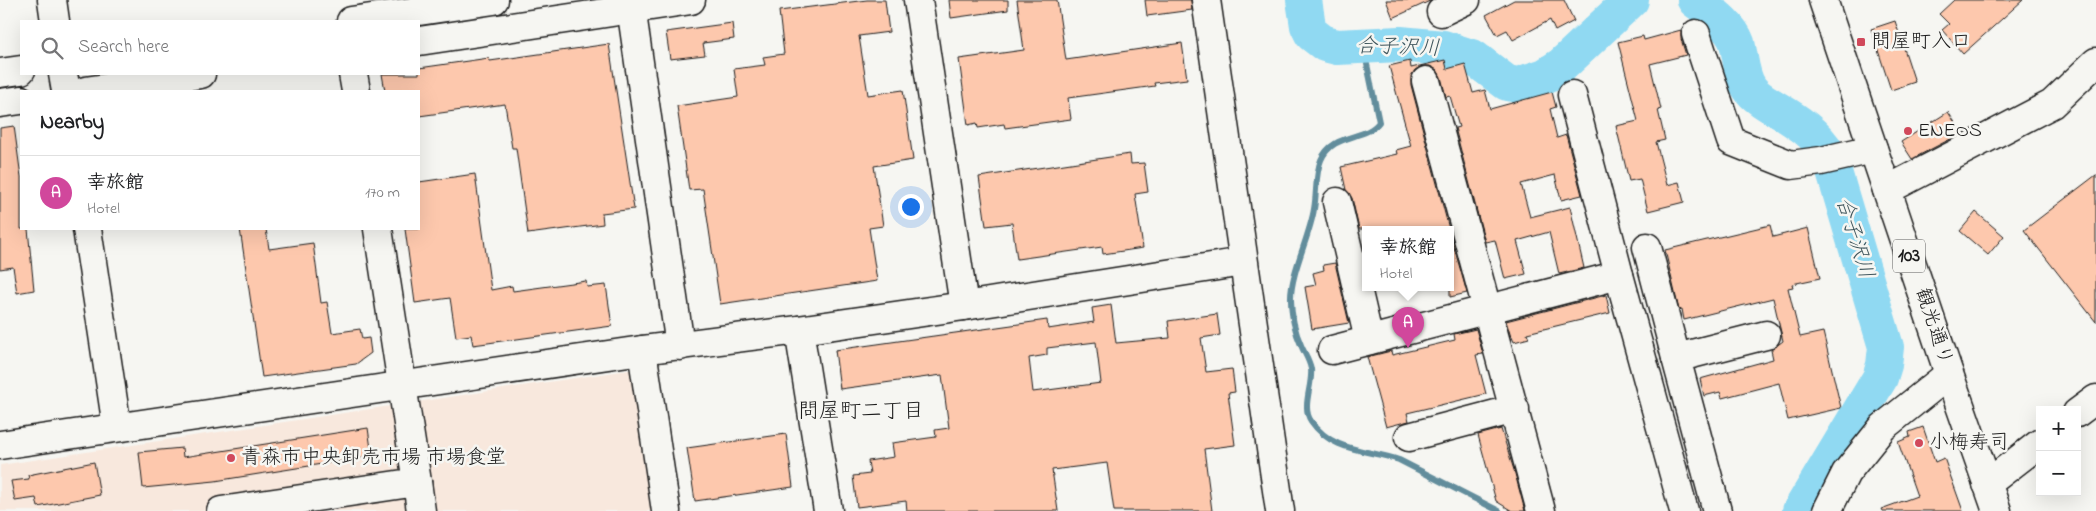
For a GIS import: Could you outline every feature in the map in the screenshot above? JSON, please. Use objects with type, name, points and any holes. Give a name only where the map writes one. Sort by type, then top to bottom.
[{"type":"main road","points":[[52,0],[55,20]]},
{"type":"main road","points":[[341,0],[344,20]]},
{"type":"main road","points":[[358,20],[494,0]]},
{"type":"main road","points":[[420,41],[631,4],[691,0]]},
{"type":"main road","points":[[918,0],[964,306]]},
{"type":"main road","points":[[1206,0],[1280,511]]},
{"type":"main road","points":[[1441,12],[1466,0]]},
{"type":"main road","name":"観光通り","points":[[1823,0],[1948,374],[1997,511]]},
{"type":"main road","points":[[631,4],[680,346]]},
{"type":"main road","points":[[1696,34],[1731,141],[1791,165],[1830,159],[1873,149]]},
{"type":"main road","points":[[1887,190],[2052,104],[2096,62]]},
{"type":"main road","points":[[0,73],[20,70]]},
{"type":"main road","points":[[63,75],[66,90]]},
{"type":"main road","points":[[92,90],[194,75]]},
{"type":"main road","points":[[353,75],[356,90]]},
{"type":"main road","points":[[1426,81],[1541,511]]},
{"type":"main road","points":[[1572,95],[1684,511]]},
{"type":"main road","points":[[0,103],[20,100]]},
{"type":"main road","points":[[1336,202],[1369,340]]},
{"type":"main road","points":[[87,230],[117,427]]},
{"type":"main road","points":[[378,230],[421,511]]},
{"type":"main road","points":[[1647,248],[1717,511]]},
{"type":"main road","points":[[0,446],[642,350],[964,306],[1243,262]]},
{"type":"main road","points":[[1332,350],[1619,275]]},
{"type":"main road","points":[[799,330],[828,511]]},
{"type":"main road","points":[[1676,358],[1766,335]]},
{"type":"main road","points":[[642,350],[666,511]]},
{"type":"main road","points":[[1827,511],[1846,473],[1883,427],[1948,374]]},
{"type":"main road","points":[[2081,410],[2096,399]]},
{"type":"main road","points":[[1409,437],[1515,410]]},
{"type":"main road","points":[[1987,484],[2036,446]]},
{"type":"main road","points":[[221,511],[417,482]]},
{"type":"shaded area","points":[[635,369],[657,511],[0,511],[0,465]]},
{"type":"building","points":[[867,0],[885,0],[889,32],[859,36],[868,95],[903,90],[913,160],[874,166],[883,226],[869,228],[877,281],[720,304],[703,189],[689,190],[677,106],[738,97],[734,69],[765,65],[763,57],[784,54],[779,11]]},
{"type":"building","points":[[949,0],[1008,0],[1008,10],[951,18]]},
{"type":"building","points":[[1017,0],[1057,0],[1066,60],[1182,43],[1187,79],[1154,83],[1155,86],[1068,98],[1071,119],[1005,128],[1004,124],[978,128],[977,123],[968,125],[959,59],[1024,50]]},
{"type":"building","points":[[1145,0],[1191,0],[1192,10],[1147,16]]},
{"type":"building","points":[[1386,0],[1432,0],[1393,18]]},
{"type":"building","points":[[1514,0],[1564,0],[1574,21],[1555,31],[1550,20],[1513,40],[1507,30],[1497,35],[1486,15]]},
{"type":"building","points":[[1954,0],[2023,0],[1963,54],[1942,30],[1949,24],[1939,14]]},
{"type":"building","points":[[1895,21],[1915,82],[1891,90],[1871,29]]},
{"type":"building","points":[[732,23],[734,39],[703,43],[705,55],[670,59],[666,32]]},
{"type":"building","points":[[1681,30],[1681,39],[1686,55],[1650,64],[1661,109],[1658,110],[1665,140],[1656,142],[1667,185],[1679,182],[1684,202],[1648,211],[1640,179],[1629,181],[1616,126],[1638,121],[1618,42],[1643,36],[1644,40]]},
{"type":"building","points":[[609,44],[634,209],[602,213],[603,224],[528,234],[516,148],[512,148],[505,104],[420,116],[420,90],[385,90],[382,75],[420,75],[420,68],[489,58],[490,61]]},
{"type":"building","points":[[1445,60],[1447,69],[1465,64],[1473,93],[1485,90],[1490,109],[1552,92],[1556,107],[1550,109],[1557,138],[1566,135],[1582,195],[1561,200],[1555,175],[1521,184],[1530,217],[1570,207],[1584,268],[1559,274],[1549,232],[1517,241],[1526,274],[1505,279],[1495,240],[1485,242],[1455,128],[1459,127],[1450,96],[1446,97],[1441,77],[1437,70],[1430,66],[1422,66],[1415,70],[1411,76],[1411,85],[1448,226],[1362,226],[1362,229],[1359,229],[1352,198],[1346,190],[1341,167],[1397,154],[1396,150],[1411,146],[1389,66],[1410,61],[1411,68]]},
{"type":"building","points":[[1948,112],[1962,133],[1912,159],[1901,142]]},
{"type":"building","points":[[14,126],[20,170],[20,230],[28,230],[34,290],[17,293],[13,267],[0,269],[0,128]]},
{"type":"building","points":[[1130,154],[1131,164],[1144,163],[1148,192],[1135,194],[1143,248],[1103,254],[1102,247],[1017,259],[1012,223],[986,226],[979,177]]},
{"type":"building","points":[[475,174],[491,290],[512,286],[513,291],[586,281],[587,287],[606,285],[612,326],[473,345],[471,335],[456,337],[450,298],[415,303],[405,230],[420,230],[420,182]]},
{"type":"building","points":[[2096,175],[2096,322],[2024,230]]},
{"type":"building","points":[[1976,212],[2004,236],[1988,255],[1960,231]]},
{"type":"building","points":[[1770,225],[1773,237],[1808,228],[1820,278],[1792,284],[1793,287],[1788,288],[1800,337],[1823,332],[1841,408],[1788,420],[1779,383],[1722,398],[1720,392],[1704,396],[1700,379],[1773,359],[1771,350],[1783,341],[1773,298],[1684,320],[1682,309],[1679,310],[1665,250]]},
{"type":"building","points":[[240,230],[266,230],[269,249],[313,243],[321,303],[327,302],[332,333],[360,329],[362,339],[369,338],[371,353],[356,364],[262,377]]},
{"type":"building","points":[[1454,247],[1467,293],[1450,297],[1450,291],[1454,291]]},
{"type":"building","points":[[1335,263],[1349,323],[1312,329],[1305,287],[1316,285],[1313,273],[1324,270],[1323,265]]},
{"type":"building","points":[[1606,295],[1610,313],[1527,333],[1529,338],[1514,342],[1511,337],[1506,321]]},
{"type":"building","points":[[1111,305],[1116,343],[1170,338],[1168,321],[1217,314],[1220,335],[1201,338],[1206,372],[1232,369],[1235,392],[1228,393],[1235,445],[1204,449],[1212,511],[1114,511],[1107,463],[1052,470],[1058,511],[907,511],[906,501],[857,507],[853,476],[870,474],[868,461],[894,457],[892,443],[936,437],[935,430],[949,428],[942,375],[840,389],[835,350],[1047,320],[1048,329],[1094,322],[1092,308]],"holes":[[[1096,342],[1101,383],[1033,392],[1029,358],[1047,355],[1047,348]]]},
{"type":"building","points":[[1476,329],[1483,354],[1476,355],[1486,394],[1407,413],[1409,421],[1386,427],[1367,357],[1391,351],[1392,355],[1455,340],[1454,334]]},
{"type":"building","points":[[1923,427],[1935,462],[1944,458],[1963,511],[1882,511],[1881,509],[1917,496],[1898,442],[1910,437],[1909,432]]},
{"type":"building","points":[[368,428],[372,456],[215,481],[143,488],[139,452],[182,448],[183,457]]},
{"type":"building","points":[[1501,429],[1525,511],[1512,511],[1496,501],[1478,435]]},
{"type":"building","points":[[786,434],[793,487],[695,501],[687,448]]},
{"type":"building","points":[[94,462],[100,495],[38,507],[36,498],[15,501],[11,481],[29,479],[28,475]]},
{"type":"waterway","name":"合子沢川","points":[[1304,0],[1308,26],[1312,34],[1325,44],[1337,47],[1400,44],[1443,48],[1474,58],[1507,83],[1518,85],[1545,76],[1562,65],[1631,0]]},
{"type":"waterway","name":"合子沢川","points":[[1695,0],[1719,19],[1734,36],[1745,80],[1754,93],[1805,128],[1818,140],[1829,155],[1886,347],[1880,378],[1800,511]]},
{"type":"waterway","points":[[1363,45],[1379,122],[1366,132],[1333,145],[1326,151],[1321,160],[1312,220],[1297,267],[1292,290],[1291,305],[1294,323],[1311,369],[1307,403],[1308,415],[1320,431],[1340,445],[1399,460],[1499,511]]},
{"type":"place","name":"問屋町入口","points":[[1861,42]]},
{"type":"place","name":"ENEOS","points":[[1908,131]]},
{"type":"place","name":"幸旅館","points":[[1408,348]]},
{"type":"place","name":"小梅寿司","points":[[1919,443]]},
{"type":"place","name":"青森市中央卸売市場 市場食堂","points":[[231,458]]},
{"type":"district","name":"問屋町二丁目","points":[[861,412]]}]
